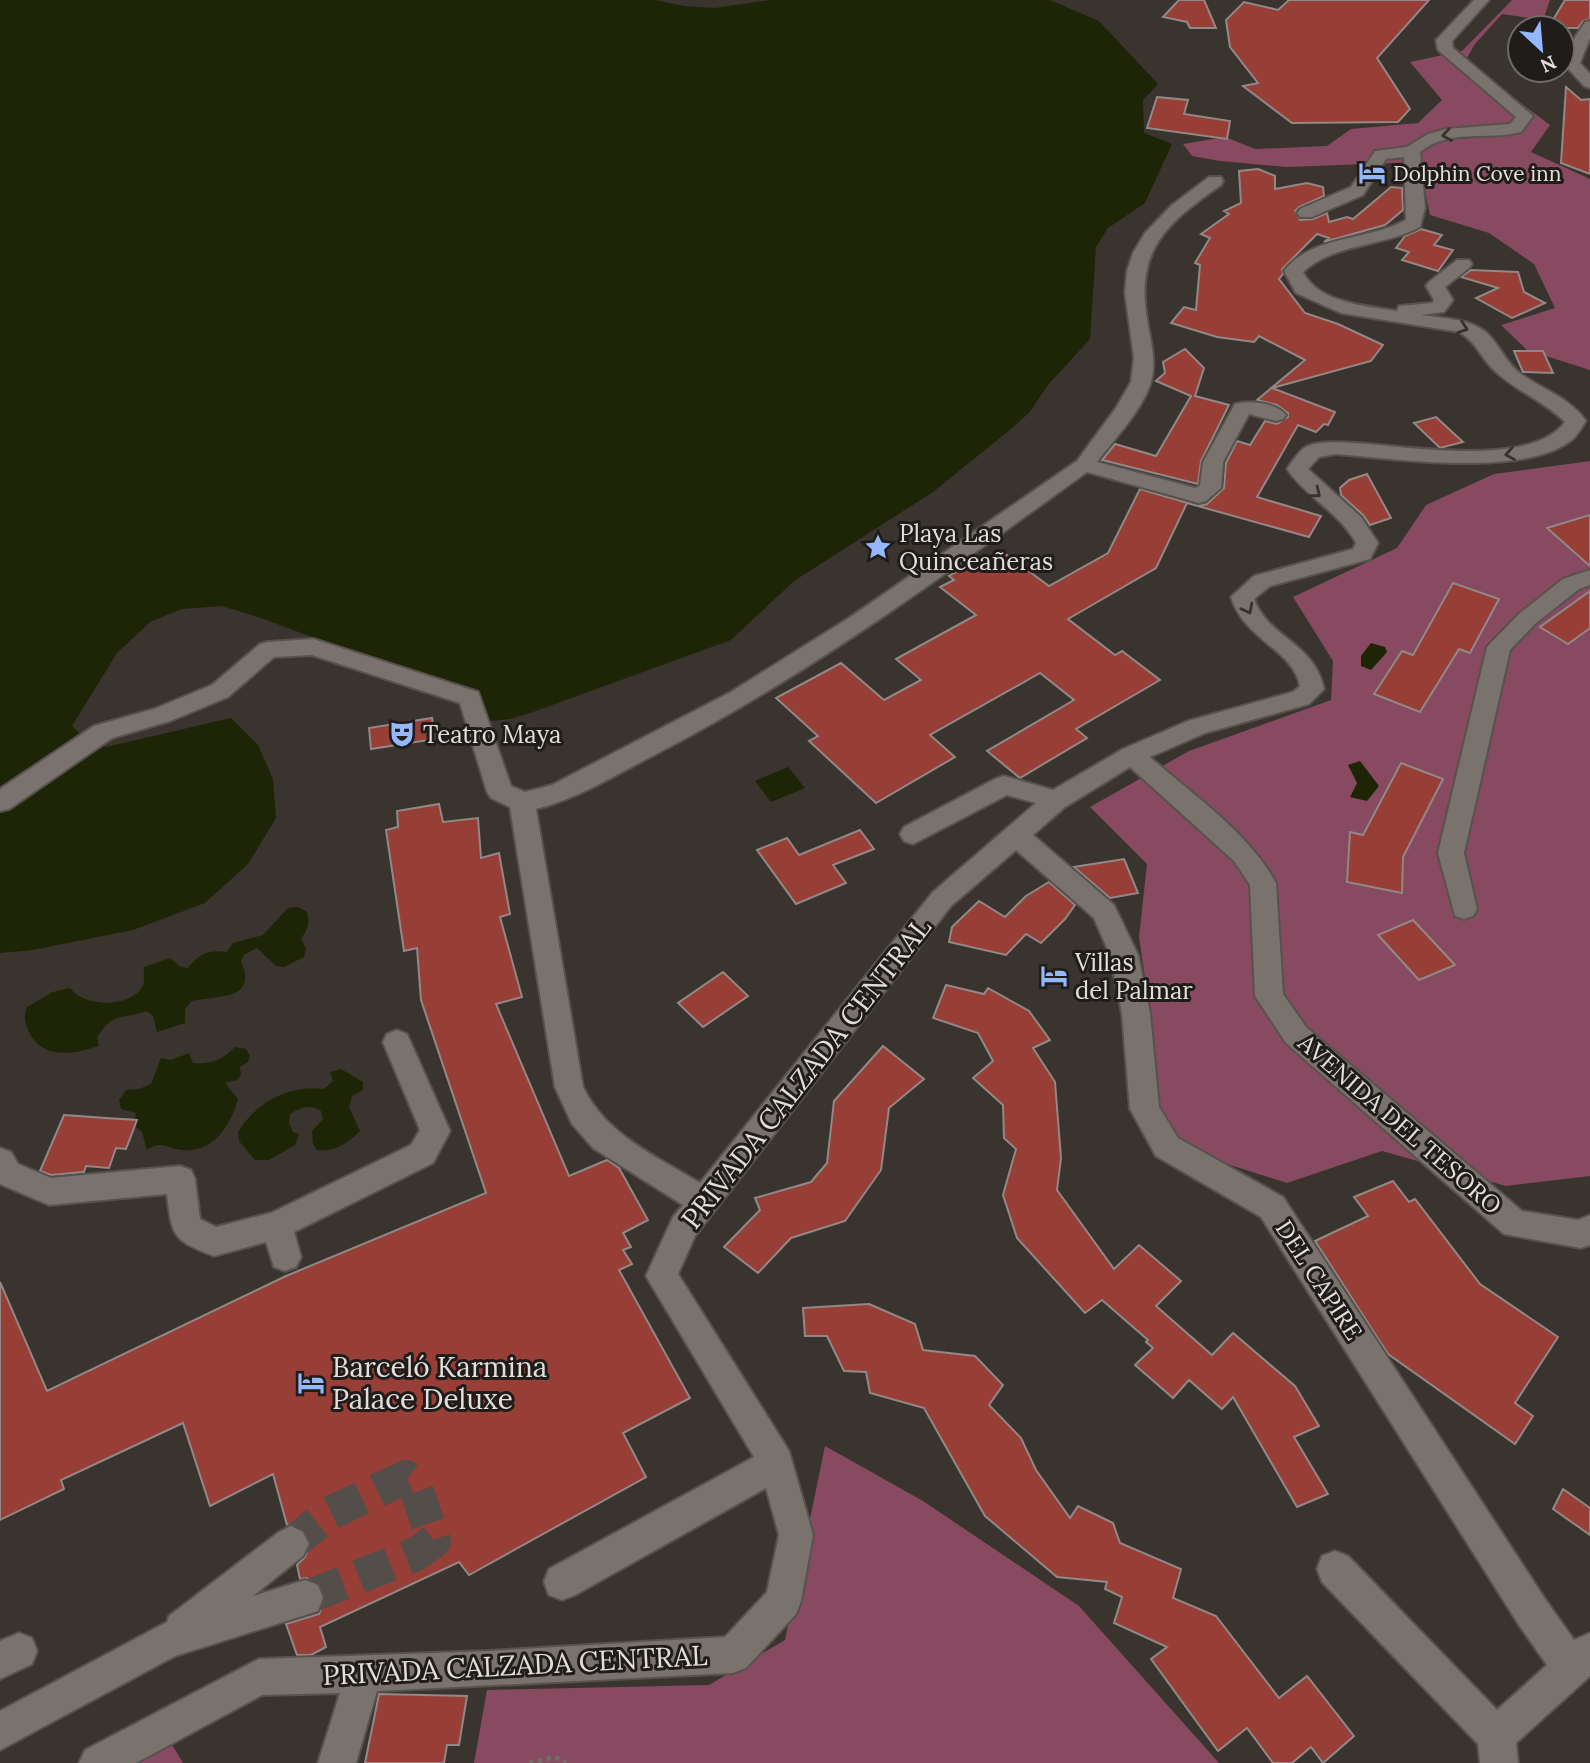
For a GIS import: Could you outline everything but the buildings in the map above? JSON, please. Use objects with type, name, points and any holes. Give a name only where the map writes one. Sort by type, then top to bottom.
[{"type":"street","points":[[1306,213],[1357,191],[1381,155],[1412,152],[1420,143],[1440,136],[1515,129],[1525,116],[1446,50],[1444,40],[1482,0]]},
{"type":"street","points":[[1590,25],[1572,64],[1590,83]]},
{"type":"street","points":[[1412,152],[1416,208],[1414,222],[1401,232],[1381,239],[1371,253],[1332,262],[1318,270],[1313,279],[1324,287],[1371,305],[1411,310],[1437,308],[1444,300],[1435,286],[1463,264]]},
{"type":"street","points":[[0,802],[103,732],[162,715],[220,691],[268,650],[313,647],[470,698],[500,792],[522,802],[551,796],[657,744],[801,660],[975,545],[1084,465],[1141,384],[1144,358],[1134,278],[1140,252],[1159,225],[1215,181]]},
{"type":"street","name":"PRIVADA CALZADA CENTRAL","points":[[97,1763],[259,1677],[733,1655],[783,1601],[796,1535],[778,1464],[662,1276],[684,1227],[942,899],[1056,800],[1132,755],[1197,727],[1301,698],[1312,689],[1311,675],[1285,645],[1255,622],[1242,597],[1262,581],[1362,554],[1367,543],[1361,528],[1306,485],[1297,469],[1312,452],[1336,448],[1493,457],[1528,451],[1561,439],[1576,421],[1558,404],[1513,378],[1495,360],[1479,335],[1464,327],[1348,309],[1302,289],[1293,271],[1301,261],[1330,250],[1381,239]]},
{"type":"street","points":[[1084,465],[1199,496],[1210,488],[1213,462],[1242,408],[1259,409],[1276,415]]},
{"type":"street","points":[[1464,909],[1451,853],[1499,647],[1527,618],[1571,584],[1590,577]]},
{"type":"street","name":"AVENIDA DEL TESORO","points":[[1132,755],[1243,854],[1263,883],[1269,996],[1296,1035],[1515,1224],[1581,1234],[1590,1228]]},
{"type":"street","points":[[913,834],[1004,785],[1056,800]]},
{"type":"street","points":[[522,802],[569,1087],[582,1115],[603,1139],[704,1202]]},
{"type":"street","name":"DEL CAPIRE","points":[[1016,835],[1105,912],[1124,955],[1136,1013],[1145,1109],[1167,1147],[1272,1207],[1524,1600],[1581,1660]]},
{"type":"street","points":[[0,1161],[6,1173],[49,1192],[180,1179],[186,1227],[214,1242],[277,1225],[422,1154],[435,1131],[397,1042]]},
{"type":"street","points":[[277,1225],[285,1257]]},
{"type":"street","points":[[562,1582],[778,1464]]},
{"type":"street","points":[[0,1731],[168,1640],[291,1544]]},
{"type":"street","points":[[1335,1569],[1497,1750],[1581,1660]]},
{"type":"street","points":[[168,1640],[305,1598]]},
{"type":"street","points":[[337,1763],[364,1674]]},
{"type":"path","points":[[529,1763],[554,1757],[566,1763]]},
{"type":"shaded area","points":[[0,0],[655,0],[684,6],[715,8],[770,0],[1050,0],[1099,21],[1158,84],[1143,100],[1144,133],[1172,144],[1145,203],[1108,228],[1096,247],[1090,339],[1048,385],[1029,413],[933,492],[794,581],[731,640],[533,712],[511,719],[492,721],[371,659],[222,606],[182,609],[150,622],[117,653],[72,726],[85,739],[106,747],[231,718],[258,745],[273,779],[276,818],[248,864],[205,903],[133,930],[33,950],[0,953]]},
{"type":"shaded area","points":[[1512,0],[1550,0],[1545,14],[1502,14],[1475,44],[1465,61],[1550,125],[1531,152],[1590,179],[1590,370],[1527,350],[1501,325],[1555,308],[1534,264],[1489,233],[1430,215],[1419,162],[1287,167],[1192,156],[1183,144],[1225,137],[1255,149],[1327,146],[1351,129],[1418,123],[1442,100],[1410,62],[1462,51]]},
{"type":"shaded area","points":[[1590,461],[1590,1176],[1506,1186],[1382,1151],[1287,1183],[1164,1144],[1152,1027],[1139,937],[1147,864],[1090,807],[1189,751],[1331,700],[1333,661],[1293,597],[1397,548],[1426,505],[1494,474]]},
{"type":"shaded area","points":[[1371,643],[1385,647],[1387,652],[1371,670],[1361,666],[1361,656]]},
{"type":"shaded area","points":[[1360,761],[1379,786],[1367,801],[1350,797],[1357,783],[1348,765]]},
{"type":"shaded area","points":[[788,767],[805,788],[771,802],[755,781]]},
{"type":"shaded area","points":[[298,907],[307,912],[308,916],[308,926],[301,938],[306,949],[304,957],[284,967],[276,966],[257,948],[244,955],[241,961],[245,974],[244,984],[239,990],[222,997],[192,1001],[185,1009],[185,1023],[157,1032],[153,1016],[147,1011],[118,1018],[103,1029],[97,1038],[99,1046],[70,1053],[44,1048],[28,1030],[25,1018],[27,1007],[53,992],[70,988],[76,994],[95,1002],[126,1000],[143,987],[144,967],[170,958],[181,967],[188,968],[204,954],[227,952],[233,943],[263,935],[288,908]]},
{"type":"shaded area","points":[[235,1047],[246,1049],[250,1056],[248,1062],[240,1067],[241,1075],[237,1080],[225,1083],[238,1099],[225,1129],[209,1144],[200,1148],[189,1150],[158,1145],[147,1150],[142,1132],[133,1125],[136,1113],[121,1109],[119,1100],[126,1090],[151,1084],[161,1058],[171,1060],[189,1053],[193,1063],[206,1063],[221,1058]]},
{"type":"shaded area","points":[[341,1069],[363,1082],[363,1090],[352,1096],[349,1107],[360,1131],[340,1146],[317,1150],[313,1144],[312,1131],[323,1119],[321,1111],[302,1108],[290,1114],[289,1123],[293,1132],[299,1134],[295,1145],[269,1160],[255,1160],[239,1141],[238,1132],[254,1112],[286,1093],[311,1088],[324,1089],[333,1081],[330,1072]]},
{"type":"shaded area","points":[[825,1446],[923,1501],[1079,1606],[1219,1763],[474,1763],[487,1690],[709,1685],[785,1640]]},
{"type":"shaded area","points":[[168,1738],[183,1763],[139,1763]]},
{"type":"tunnel","points":[[291,1544],[330,1513],[406,1477],[414,1483],[434,1541],[416,1554],[305,1598]]},
{"type":"place","name":"Dolphin Cove inn","points":[[1372,173]]},
{"type":"place","name":"Playa Las Quinceañeras","points":[[878,547]]},
{"type":"place","name":"Teatro Maya","points":[[402,734]]},
{"type":"place","name":"Villas del Palmar","points":[[1054,976]]},
{"type":"place","name":"Barceló Karmina Palace Deluxe","points":[[311,1383]]}]
